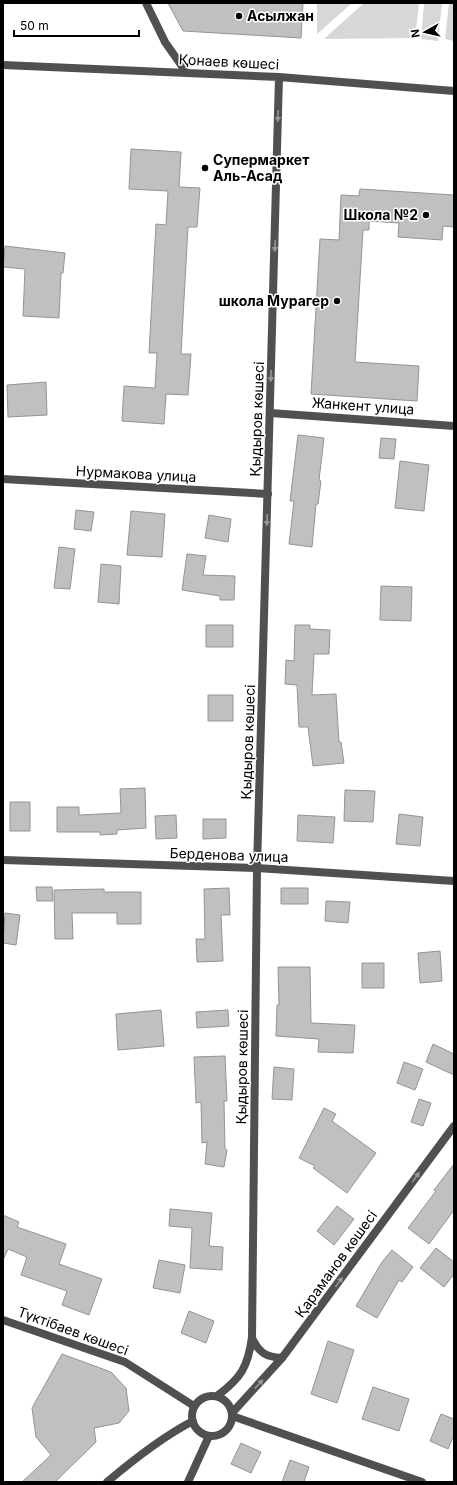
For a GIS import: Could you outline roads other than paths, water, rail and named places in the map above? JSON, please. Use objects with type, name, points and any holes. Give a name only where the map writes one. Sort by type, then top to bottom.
[{"type":"street","points":[[146,3],[165,42],[186,72]]},
{"type":"street","name":"Қонаев көшесі","points":[[3,66],[186,72],[279,77],[454,91]]},
{"type":"street","name":"Қыдыров көшесі","points":[[217,1396],[232,1385],[243,1370],[250,1356],[252,1337],[257,868],[279,77]]},
{"type":"street","name":"Жанкент улица","points":[[270,413],[454,426]]},
{"type":"street","name":"Нурмакова улица","points":[[3,479],[268,494]]},
{"type":"street","name":"Берденова улица","points":[[3,860],[257,868],[454,881]]},
{"type":"street","name":"Қараманов көшесі","points":[[232,1414],[282,1358],[454,1126]]},
{"type":"street","name":"Түктібаев көшесі","points":[[3,1320],[125,1362],[194,1406]]},
{"type":"street","points":[[252,1337],[256,1347],[264,1355],[273,1358],[282,1358]]},
{"type":"street","points":[[210,1395],[217,1396],[224,1399],[230,1405],[232,1414],[231,1423],[228,1429],[216,1436],[209,1436],[196,1428],[192,1414],[194,1406],[198,1401],[210,1395]]},
{"type":"street","points":[[232,1414],[422,1482]]},
{"type":"street","points":[[107,1482],[123,1468],[179,1428],[193,1421]]},
{"type":"street","points":[[188,1482],[209,1436]]},
{"type":"place","name":"Асылжан","points":[[239,16]]},
{"type":"place","name":"Супермаркет Аль-Асад","points":[[205,168]]},
{"type":"place","name":"Школа №2","points":[[426,215]]},
{"type":"place","name":"школа Мурагер","points":[[337,301]]}]
